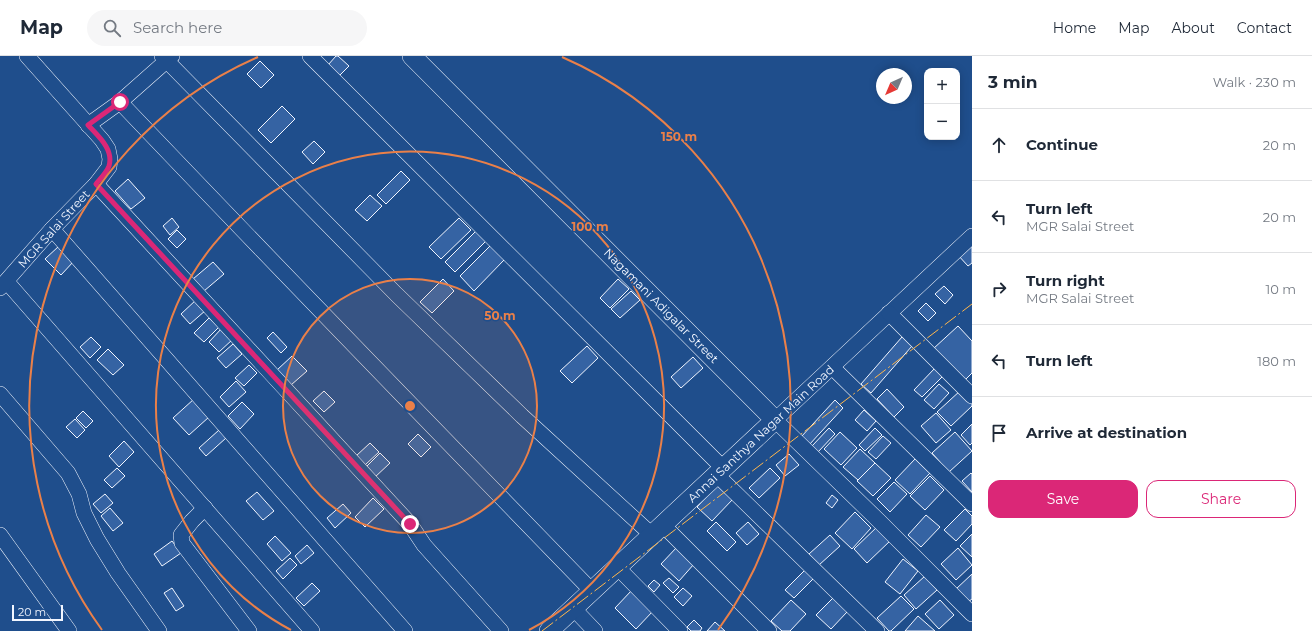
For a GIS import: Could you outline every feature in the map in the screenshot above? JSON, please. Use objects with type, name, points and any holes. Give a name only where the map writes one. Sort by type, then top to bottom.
[{"type":"street","name":"MGR Salai Street","points":[[3,285],[52,229],[96,184],[109,167],[110,159],[108,149],[102,140],[27,56]]},
{"type":"street","points":[[310,56],[877,631]]},
{"type":"street","name":"Nagamani Adigalar Street","points":[[412,56],[775,420]]},
{"type":"street","points":[[88,125],[120,102],[167,58],[396,294],[522,416],[657,530],[769,631]]},
{"type":"street","points":[[120,102],[592,591]]},
{"type":"street","points":[[96,184],[410,524],[424,545],[501,631]]},
{"type":"street","points":[[52,229],[405,631]]},
{"type":"street","name":"Annai Santhya Nagar Main Road","points":[[549,631],[972,236]]},
{"type":"street","points":[[3,285],[205,508],[312,631]]},
{"type":"street","points":[[889,313],[972,396]]},
{"type":"street","points":[[832,367],[972,504]]},
{"type":"street","points":[[0,394],[68,473],[79,494],[84,513],[97,539],[118,573],[159,631]]},
{"type":"street","points":[[775,420],[972,614]]},
{"type":"street","points":[[205,508],[181,535],[182,543],[249,631]]},
{"type":"street","points":[[0,535],[68,631]]},
{"type":"street","points":[[617,567],[680,631]]},
{"type":"street","points":[[573,608],[595,631]]},
{"type":"building","points":[[336,56],[338,56],[349,66],[339,76],[328,65]]},
{"type":"building","points":[[260,61],[274,75],[261,88],[247,74]]},
{"type":"building","points":[[282,106],[295,119],[271,143],[258,130]]},
{"type":"building","points":[[314,141],[325,152],[313,164],[302,152]]},
{"type":"building","points":[[401,171],[410,180],[386,204],[377,195]]},
{"type":"building","points":[[128,179],[145,198],[131,209],[115,191]]},
{"type":"building","points":[[370,195],[382,206],[367,221],[355,210]]},
{"type":"building","points":[[172,218],[179,227],[170,235],[163,226]]},
{"type":"building","points":[[459,218],[471,230],[441,259],[429,247]]},
{"type":"building","points":[[177,230],[186,239],[177,248],[168,239]]},
{"type":"building","points":[[476,231],[486,241],[455,272],[445,262]]},
{"type":"building","points":[[972,240],[972,263],[968,266],[957,254]]},
{"type":"building","points":[[59,246],[74,261],[61,275],[45,259]]},
{"type":"building","points":[[490,246],[504,260],[474,291],[460,276]]},
{"type":"building","points":[[213,262],[224,274],[204,291],[193,279]]},
{"type":"building","points":[[443,279],[454,291],[432,313],[420,302]]},
{"type":"building","points":[[618,279],[629,289],[610,308],[600,298]]},
{"type":"building","points":[[944,286],[953,295],[945,304],[935,294]]},
{"type":"building","points":[[631,291],[640,300],[620,318],[611,309]]},
{"type":"building","points":[[197,299],[206,310],[190,324],[181,314]]},
{"type":"building","points":[[926,303],[936,313],[928,321],[918,311]]},
{"type":"building","points":[[209,318],[219,327],[204,342],[194,333]]},
{"type":"building","points":[[958,326],[972,341],[972,373],[963,382],[933,349]]},
{"type":"building","points":[[222,328],[233,339],[219,352],[209,342]]},
{"type":"building","points":[[273,332],[287,347],[281,353],[267,338]]},
{"type":"building","points":[[91,337],[101,347],[90,358],[80,347]]},
{"type":"building","points":[[902,337],[912,346],[871,393],[861,384]]},
{"type":"building","points":[[233,344],[242,354],[226,368],[217,358]]},
{"type":"building","points":[[587,346],[598,358],[572,383],[560,371]]},
{"type":"building","points":[[108,349],[124,365],[113,375],[97,360]]},
{"type":"building","points":[[292,356],[307,371],[291,385],[277,370]]},
{"type":"building","points":[[693,357],[703,368],[681,388],[671,377]]},
{"type":"building","points":[[249,365],[257,373],[244,386],[235,378]]},
{"type":"building","points":[[935,368],[943,376],[922,397],[914,390]]},
{"type":"building","points":[[236,381],[246,392],[229,407],[220,397]]},
{"type":"building","points":[[939,384],[949,393],[934,409],[924,400]]},
{"type":"building","points":[[887,389],[904,407],[894,417],[877,399]]},
{"type":"building","points":[[961,390],[972,402],[972,406],[951,426],[937,412]]},
{"type":"building","points":[[324,391],[335,402],[324,412],[313,401]]},
{"type":"building","points":[[194,399],[209,417],[189,435],[173,418]]},
{"type":"building","points":[[835,400],[843,408],[809,445],[801,437]]},
{"type":"building","points":[[242,402],[254,414],[240,429],[228,416]]},
{"type":"building","points":[[864,410],[876,421],[867,431],[855,420]]},
{"type":"building","points":[[83,411],[93,421],[86,428],[76,418]]},
{"type":"building","points":[[936,413],[951,430],[936,443],[921,426]]},
{"type":"building","points":[[75,419],[85,430],[77,438],[66,427]]},
{"type":"building","points":[[972,424],[972,443],[970,445],[961,435]]},
{"type":"building","points":[[829,428],[835,434],[818,452],[812,446]]},
{"type":"building","points":[[875,428],[882,435],[865,451],[859,445]]},
{"type":"building","points":[[219,430],[226,438],[206,456],[199,448]]},
{"type":"building","points":[[840,432],[857,448],[841,465],[824,449]]},
{"type":"building","points":[[955,432],[972,451],[949,472],[932,453]]},
{"type":"building","points":[[418,434],[431,447],[421,457],[408,444]]},
{"type":"building","points":[[883,436],[891,443],[876,459],[868,452]]},
{"type":"building","points":[[124,441],[134,452],[119,467],[109,456]]},
{"type":"building","points":[[370,443],[379,452],[365,465],[356,456]]},
{"type":"building","points":[[860,449],[875,463],[858,480],[843,467]]},
{"type":"building","points":[[380,453],[390,463],[374,478],[365,468]]},
{"type":"building","points":[[789,454],[799,465],[785,476],[776,465]]},
{"type":"building","points":[[915,459],[930,473],[910,494],[895,480]]},
{"type":"building","points":[[875,463],[891,478],[873,496],[857,481]]},
{"type":"building","points":[[117,468],[125,476],[112,488],[104,480]]},
{"type":"building","points":[[770,468],[780,478],[759,498],[749,488]]},
{"type":"building","points":[[971,473],[972,474],[972,492],[962,481]]},
{"type":"building","points":[[930,476],[944,490],[925,510],[910,496]]},
{"type":"building","points":[[894,482],[907,494],[890,512],[877,499]]},
{"type":"building","points":[[718,484],[733,499],[712,521],[697,507]]},
{"type":"building","points":[[257,492],[274,511],[263,520],[246,501]]},
{"type":"building","points":[[105,494],[113,503],[101,513],[93,504]]},
{"type":"building","points":[[832,495],[838,500],[832,508],[826,503]]},
{"type":"building","points":[[373,498],[384,509],[365,527],[355,517]]},
{"type":"building","points":[[343,504],[351,513],[335,528],[327,518]]},
{"type":"building","points":[[110,508],[123,523],[113,531],[101,516]]},
{"type":"building","points":[[965,509],[972,516],[972,524],[956,541],[944,530]]},
{"type":"building","points":[[855,512],[871,528],[852,549],[835,533]]},
{"type":"building","points":[[926,515],[940,527],[921,547],[908,535]]},
{"type":"building","points":[[716,522],[736,542],[727,551],[707,531]]},
{"type":"building","points":[[748,522],[759,534],[747,545],[736,533]]},
{"type":"building","points":[[878,526],[891,540],[867,563],[854,549]]},
{"type":"building","points":[[972,534],[972,557],[960,546]]},
{"type":"building","points":[[830,535],[840,546],[819,565],[809,554]]},
{"type":"building","points":[[275,536],[291,553],[282,561],[267,544]]},
{"type":"building","points":[[172,541],[181,553],[162,566],[154,554]]},
{"type":"building","points":[[307,545],[314,553],[301,564],[295,556]]},
{"type":"building","points":[[677,547],[694,564],[679,581],[661,564]]},
{"type":"building","points":[[958,548],[972,565],[956,580],[941,564]]},
{"type":"building","points":[[290,558],[297,565],[283,579],[276,571]]},
{"type":"building","points":[[903,559],[918,571],[900,594],[885,582]]},
{"type":"building","points":[[805,570],[813,579],[794,598],[785,590]]},
{"type":"building","points":[[972,574],[972,599],[968,602],[956,589]]},
{"type":"building","points":[[925,576],[937,590],[916,609],[904,595]]},
{"type":"building","points":[[669,578],[679,587],[673,593],[663,583]]},
{"type":"building","points":[[654,580],[660,585],[654,592],[648,586]]},
{"type":"building","points":[[312,583],[320,591],[304,606],[296,598]]},
{"type":"building","points":[[172,588],[184,606],[176,611],[164,593]]},
{"type":"building","points":[[683,588],[692,596],[683,606],[674,597]]},
{"type":"building","points":[[632,590],[653,611],[636,629],[615,608]]},
{"type":"building","points":[[901,596],[914,609],[891,631],[889,631],[877,618]]},
{"type":"building","points":[[833,598],[847,612],[831,629],[816,615]]},
{"type":"building","points":[[791,600],[806,614],[790,631],[782,631],[771,621]]},
{"type":"building","points":[[940,600],[954,615],[939,629],[925,614]]},
{"type":"building","points":[[918,616],[935,631],[905,631]]},
{"type":"building","points":[[694,620],[702,628],[700,631],[691,631],[687,627]]},
{"type":"building","points":[[715,622],[725,631],[707,631]]},
{"type":"power","points":[[542,631],[972,304]]},
{"type":"route","points":[[120,102],[88,125],[108,149],[110,159],[109,167],[96,184],[410,524]]}]
